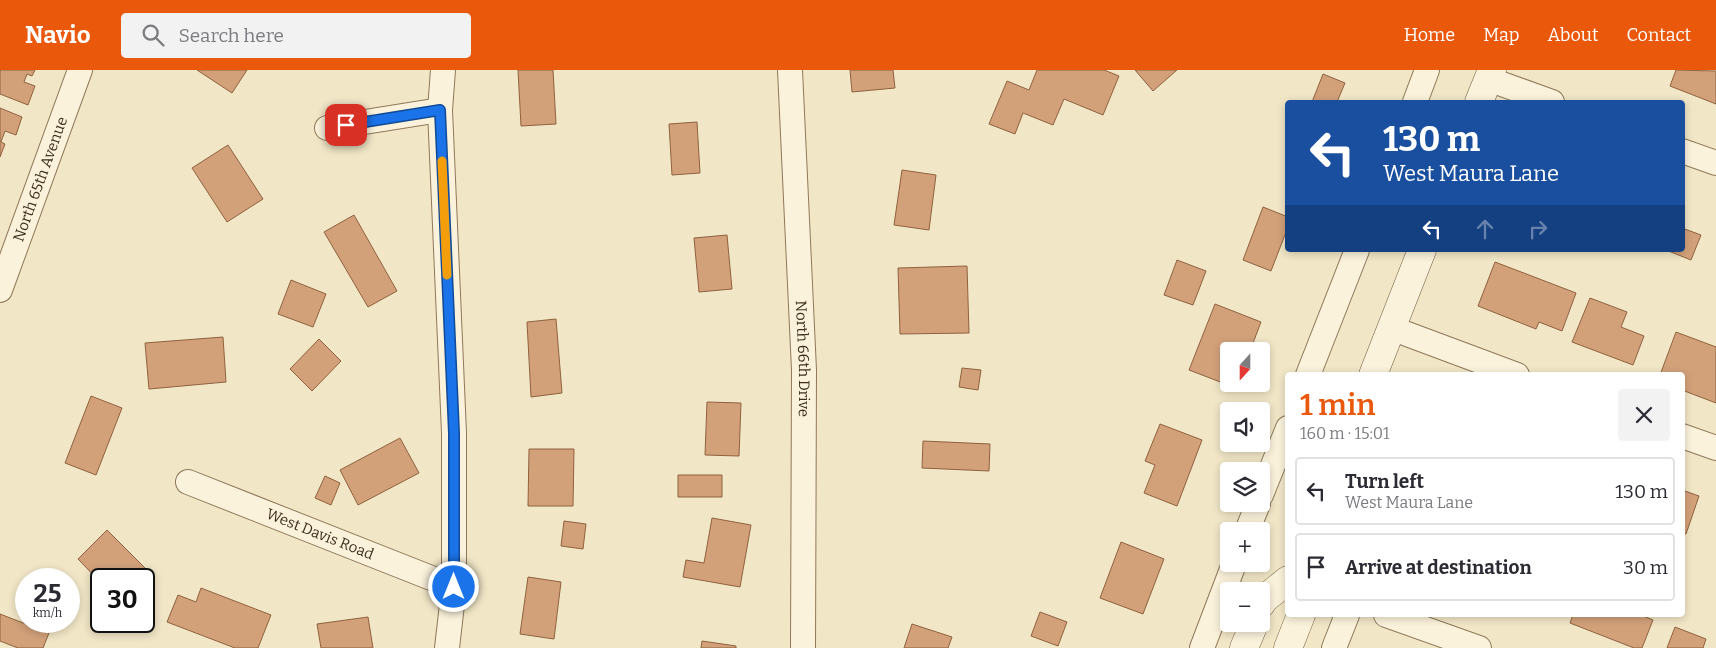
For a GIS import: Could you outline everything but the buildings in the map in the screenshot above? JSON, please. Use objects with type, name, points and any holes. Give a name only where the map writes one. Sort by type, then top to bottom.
[{"type":"main road","points":[[1374,372],[1421,252]]},
{"type":"main road","points":[[1270,594],[1285,582]]},
{"type":"main road","points":[[1288,648],[1299,617]]},
{"type":"main road","points":[[1244,648],[1251,632]]},
{"type":"street","name":"North 65th Avenue","points":[[0,290],[80,70]]},
{"type":"street","points":[[443,70],[440,110],[454,433],[454,587],[447,648]]},
{"type":"street","name":"North 66th Drive","points":[[790,70],[804,370],[803,648]]},
{"type":"street","points":[[1415,100],[1427,70]]},
{"type":"street","points":[[1486,84],[1545,100]]},
{"type":"street","points":[[327,128],[440,110]]},
{"type":"street","points":[[1685,152],[1716,163]]},
{"type":"street","points":[[1309,372],[1356,252]]},
{"type":"street","points":[[1391,328],[1509,372]]},
{"type":"street","points":[[1270,473],[1285,435]]},
{"type":"street","points":[[1685,437],[1716,448]]},
{"type":"street","name":"West Davis Road","points":[[188,482],[454,587]]},
{"type":"street","points":[[1202,648],[1231,572]]},
{"type":"street","points":[[1334,648],[1346,617]]},
{"type":"street","points":[[1392,617],[1479,648]]},
{"type":"slow traffic","points":[[442,161],[447,275]]},
{"type":"route","points":[[346,125],[440,110],[454,433],[454,587]]}]
